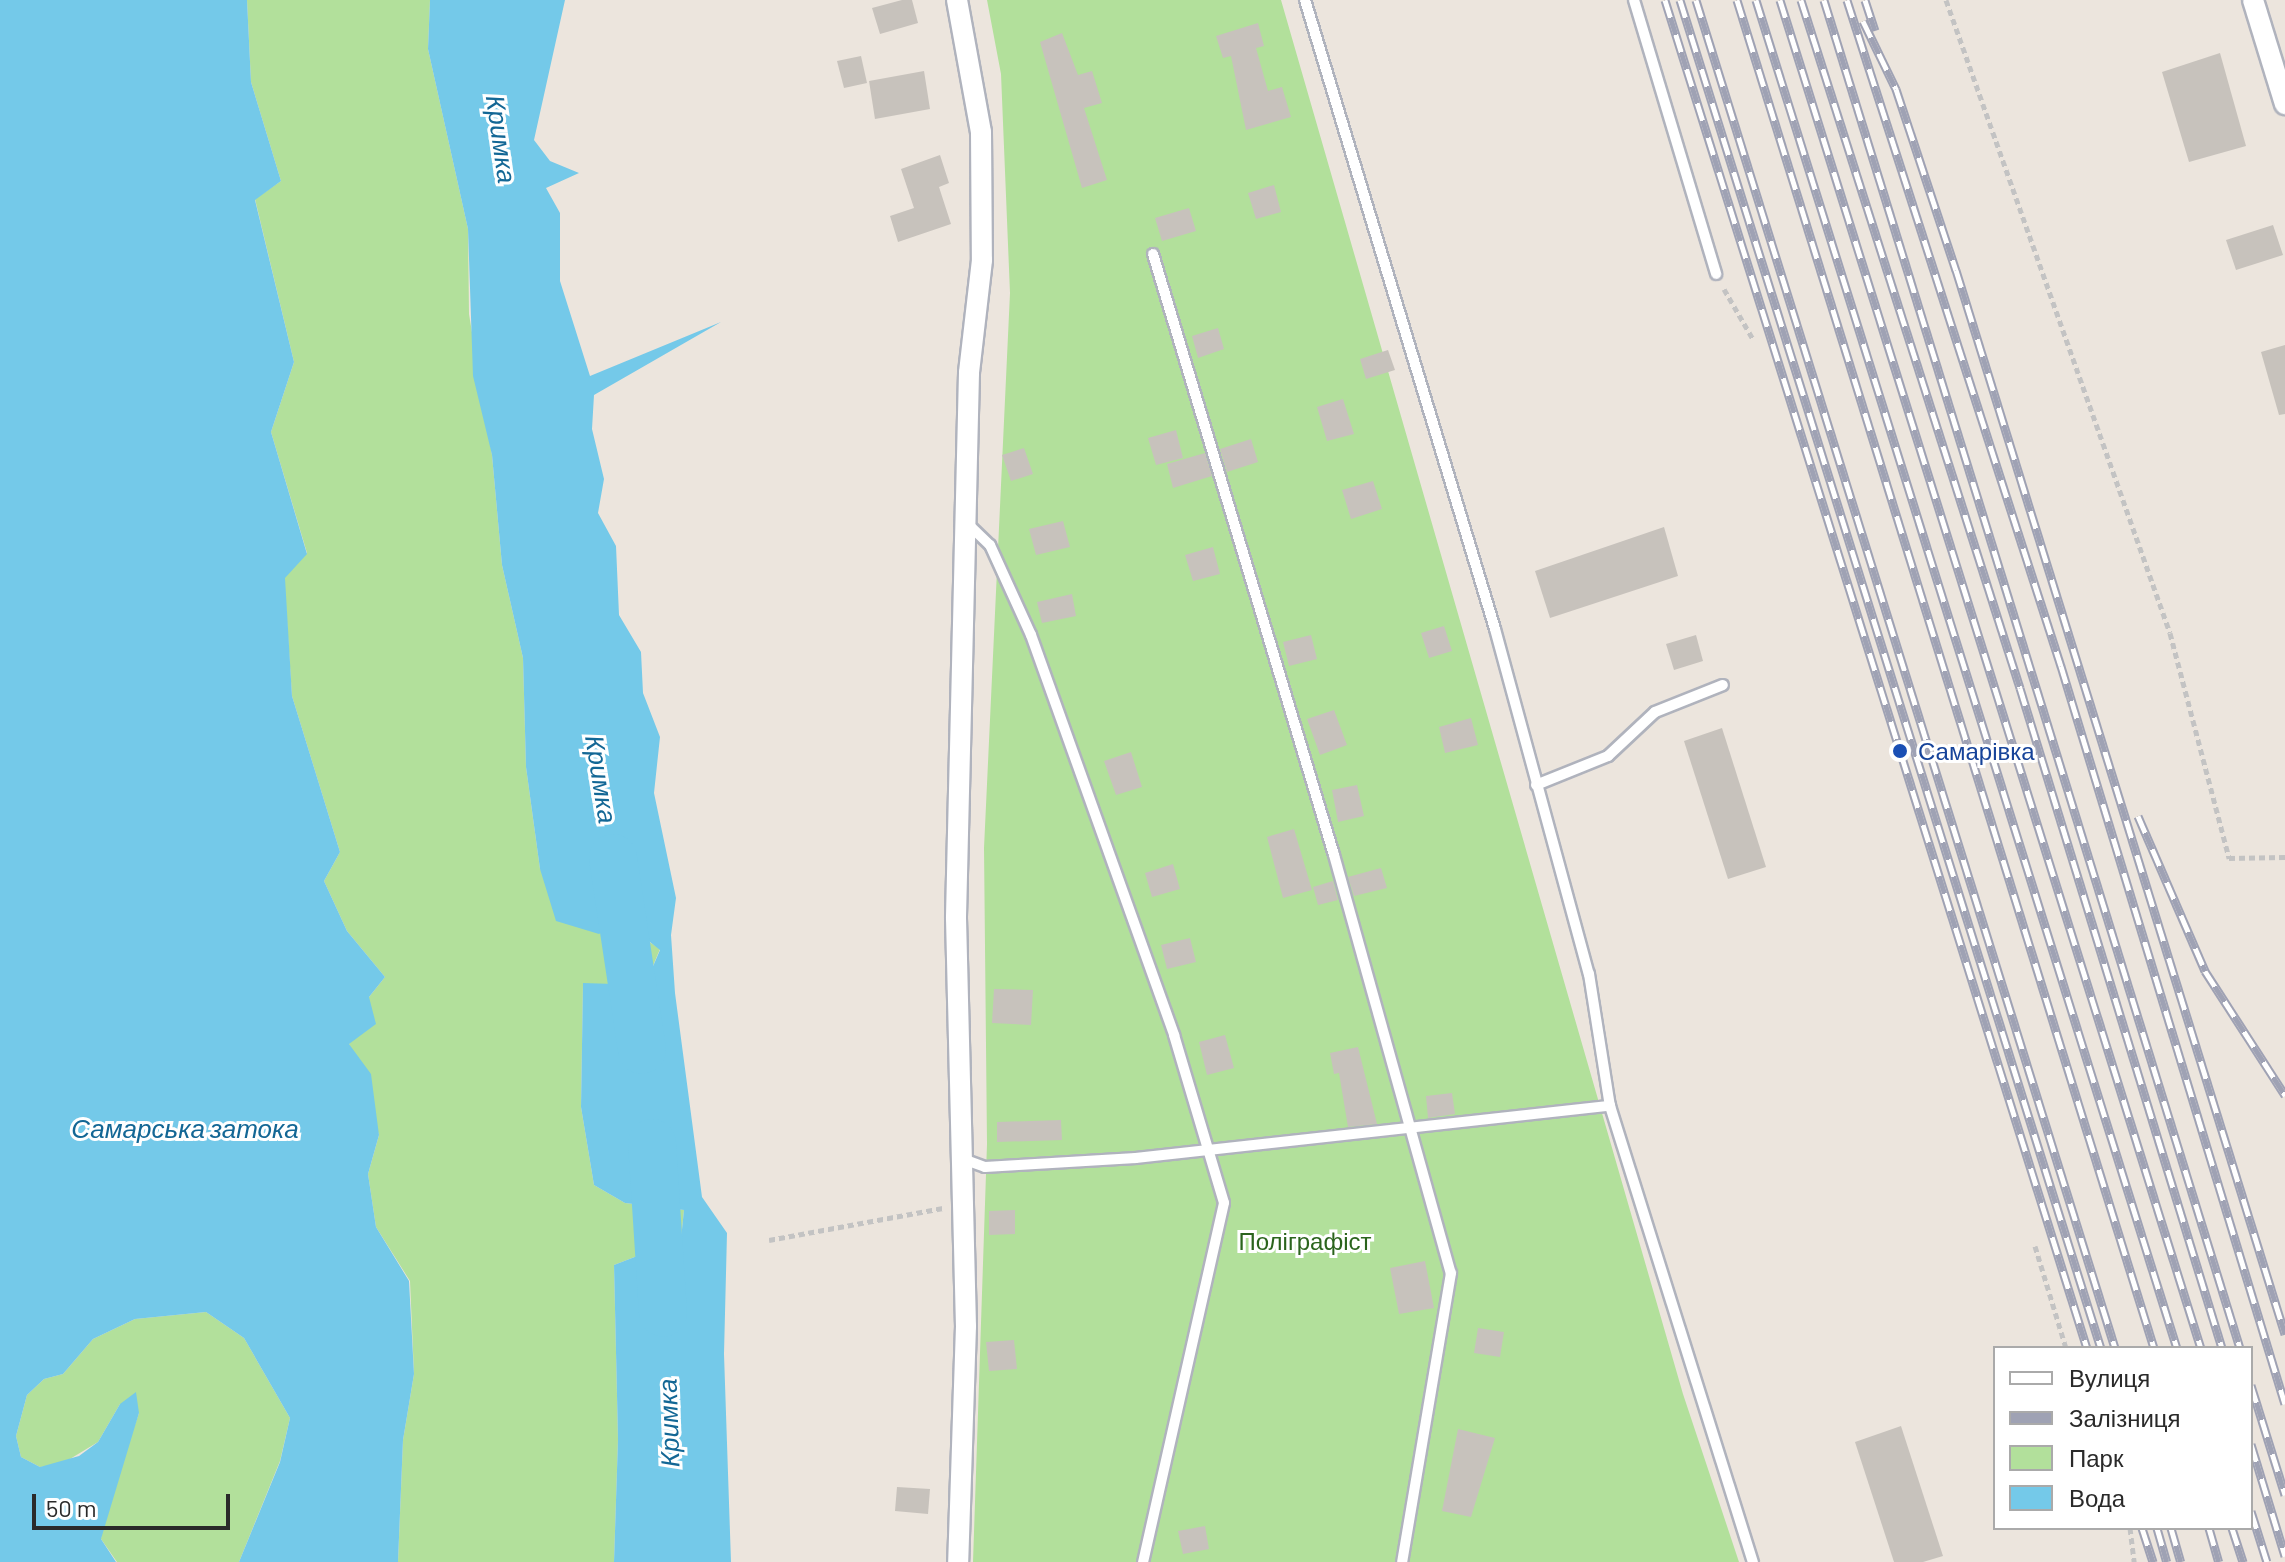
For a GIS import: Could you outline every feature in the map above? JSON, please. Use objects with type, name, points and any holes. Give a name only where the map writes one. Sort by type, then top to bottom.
[{"type":"street","points":[[957,0],[981,132],[982,260],[969,373],[956,918],[966,1326],[958,1562]]},
{"type":"street","points":[[2253,0],[2283,93]]},
{"type":"lane","points":[[1305,0],[1491,614],[1589,974],[1610,1106],[1753,1562]]},
{"type":"lane","points":[[1634,0],[1716,274]]},
{"type":"lane","points":[[1153,254],[1413,1128],[1451,1273],[1402,1562]]},
{"type":"lane","points":[[967,523],[990,545],[1031,635],[1174,1035],[1224,1203],[1143,1562]]},
{"type":"lane","points":[[1536,785],[1608,756],[1655,712],[1723,685]]},
{"type":"lane","points":[[963,1159],[985,1167],[1209,1150],[1610,1106]]},
{"type":"path","points":[[1946,0],[2170,633],[2229,858],[2285,857]]},
{"type":"path","points":[[1716,274],[1753,339]]},
{"type":"path","points":[[769,1240],[963,1205]]},
{"type":"path","points":[[2035,1246],[2065,1346]]},
{"type":"path","points":[[2130,1530],[2134,1562]]},
{"type":"green space","points":[[247,0],[430,0],[428,49],[468,229],[469,314],[492,455],[502,565],[523,658],[526,767],[540,869],[660,949],[645,985],[583,984],[581,1107],[594,1185],[625,1203],[684,1210],[681,1239],[614,1265],[618,1439],[614,1562],[398,1562],[403,1440],[414,1374],[410,1281],[376,1227],[368,1174],[379,1135],[349,1044],[369,997],[385,977],[347,931],[324,881],[340,852],[292,696],[284,577],[307,553],[271,432],[294,362],[255,199],[281,181],[251,82]]},
{"type":"green space","name":"Поліграфіст","points":[[987,0],[1281,0],[1683,1394],[1739,1562],[973,1562],[987,1144],[984,848],[1010,293],[1001,74]]},
{"type":"green space","points":[[206,1312],[244,1338],[290,1418],[280,1461],[239,1562],[117,1562],[101,1539],[103,1518],[139,1413],[120,1404],[98,1442],[60,1465],[40,1467],[21,1457],[16,1436],[27,1395],[44,1379],[63,1374],[93,1339],[135,1319]]},
{"type":"water","name":"Самарська затока","points":[[0,0],[247,0],[251,82],[281,181],[255,200],[294,362],[271,432],[307,554],[285,578],[292,696],[340,852],[324,881],[347,931],[385,977],[369,997],[376,1024],[349,1044],[371,1074],[379,1135],[368,1174],[376,1227],[409,1281],[414,1374],[403,1440],[398,1562],[239,1562],[280,1462],[290,1418],[244,1338],[206,1312],[135,1319],[93,1339],[63,1374],[44,1379],[27,1395],[16,1436],[21,1457],[40,1467],[79,1456],[98,1442],[120,1404],[136,1392],[139,1413],[101,1539],[116,1562],[0,1562]]},
{"type":"water","points":[[430,0],[565,0],[534,140],[550,161],[579,173],[546,188],[560,213],[560,281],[590,376],[721,322],[594,395],[592,429],[604,479],[598,513],[616,546],[619,615],[641,652],[643,693],[660,737],[654,793],[676,898],[671,935],[675,993],[702,1197],[727,1233],[724,1354],[731,1562],[614,1562],[618,1439],[614,1265],[681,1239],[684,1210],[625,1203],[594,1185],[581,1107],[583,983],[645,985],[660,950],[621,919],[599,934],[556,921],[540,869],[526,767],[523,658],[502,565],[492,455],[473,376],[468,229],[428,49]]},
{"type":"building","points":[[912,0],[918,23],[880,34],[872,8]]},
{"type":"building","points":[[1258,23],[1264,46],[1256,48],[1268,91],[1282,87],[1291,117],[1246,130],[1231,56],[1223,58],[1216,36]]},
{"type":"building","points":[[1062,33],[1078,75],[1092,71],[1102,103],[1084,108],[1107,180],[1082,188],[1040,42]]},
{"type":"building","points":[[2220,53],[2246,146],[2189,162],[2162,72]]},
{"type":"building","points":[[861,56],[867,83],[844,88],[837,61]]},
{"type":"building","points":[[924,71],[930,109],[875,119],[869,81]]},
{"type":"building","points":[[940,155],[949,183],[939,187],[951,224],[898,242],[890,216],[914,208],[901,169]]},
{"type":"building","points":[[1274,185],[1281,212],[1256,219],[1248,193]]},
{"type":"building","points":[[1189,208],[1196,231],[1162,241],[1155,218]]},
{"type":"building","points":[[2273,225],[2283,255],[2236,270],[2226,240]]},
{"type":"building","points":[[1218,328],[1224,349],[1198,358],[1192,336]]},
{"type":"building","points":[[2285,345],[2285,414],[2279,415],[2261,352]]},
{"type":"building","points":[[1388,350],[1395,370],[1366,379],[1360,359]]},
{"type":"building","points":[[1343,399],[1354,434],[1327,441],[1317,407]]},
{"type":"building","points":[[1176,430],[1183,458],[1156,465],[1148,438]]},
{"type":"building","points":[[1251,439],[1258,462],[1227,472],[1220,449]]},
{"type":"building","points":[[1024,448],[1033,474],[1011,481],[1002,455]]},
{"type":"building","points":[[1205,453],[1212,476],[1173,488],[1167,464]]},
{"type":"building","points":[[1373,481],[1382,509],[1351,519],[1342,490]]},
{"type":"building","points":[[1063,521],[1070,547],[1036,555],[1029,529]]},
{"type":"building","points":[[1664,527],[1678,576],[1550,618],[1535,571]]},
{"type":"building","points":[[1213,547],[1220,574],[1193,581],[1185,555]]},
{"type":"building","points":[[1072,594],[1076,616],[1042,623],[1037,602]]},
{"type":"building","points":[[1444,626],[1452,651],[1429,658],[1421,633]]},
{"type":"building","points":[[1311,635],[1317,659],[1289,666],[1283,642]]},
{"type":"building","points":[[1696,635],[1703,661],[1674,670],[1666,644]]},
{"type":"building","points":[[1334,710],[1347,745],[1320,755],[1307,719]]},
{"type":"building","points":[[1471,718],[1478,745],[1445,753],[1439,727]]},
{"type":"building","points":[[1722,728],[1766,867],[1728,879],[1684,741]]},
{"type":"building","points":[[1131,752],[1142,787],[1116,795],[1104,761]]},
{"type":"building","points":[[1357,785],[1364,816],[1338,822],[1332,790]]},
{"type":"building","points":[[1294,829],[1312,890],[1283,898],[1267,837]]},
{"type":"building","points":[[1173,864],[1180,889],[1152,897],[1145,873]]},
{"type":"building","points":[[1381,868],[1387,888],[1354,896],[1348,877]]},
{"type":"building","points":[[1333,881],[1338,900],[1318,905],[1313,887]]},
{"type":"building","points":[[1190,938],[1196,962],[1167,969],[1161,945]]},
{"type":"building","points":[[994,989],[1033,990],[1031,1025],[992,1023]]},
{"type":"building","points":[[1225,1035],[1234,1068],[1207,1075],[1199,1042]]},
{"type":"building","points":[[1358,1047],[1377,1124],[1348,1127],[1339,1073],[1334,1074],[1330,1053]]},
{"type":"building","points":[[1452,1093],[1455,1114],[1428,1118],[1426,1096]]},
{"type":"building","points":[[1061,1120],[1062,1140],[997,1142],[997,1122]]},
{"type":"building","points":[[1015,1210],[1015,1234],[989,1235],[989,1211]]},
{"type":"building","points":[[1425,1261],[1434,1308],[1399,1314],[1390,1268]]},
{"type":"building","points":[[1478,1328],[1504,1332],[1500,1357],[1474,1353]]},
{"type":"building","points":[[1014,1340],[1017,1369],[989,1371],[986,1342]]},
{"type":"building","points":[[1901,1426],[1943,1556],[1923,1562],[1894,1562],[1855,1442]]},
{"type":"building","points":[[1458,1429],[1495,1438],[1471,1517],[1442,1511]]},
{"type":"building","points":[[897,1487],[930,1489],[928,1514],[895,1511]]},
{"type":"building","points":[[1205,1526],[1209,1549],[1183,1554],[1178,1531]]},
{"type":"waterway","name":"Кримка","points":[[613,858],[642,1050]]},
{"type":"waterway","name":"Кримка","points":[[652,1143],[663,1313]]},
{"type":"railway","points":[[1665,0],[2086,1346]]},
{"type":"railway","points":[[1680,0],[2100,1346]]},
{"type":"railway","points":[[1696,0],[2114,1346]]},
{"type":"railway","points":[[1737,0],[2153,1346]]},
{"type":"railway","points":[[1756,0],[2176,1346]]},
{"type":"railway","points":[[1780,0],[2200,1346]]},
{"type":"railway","points":[[1801,0],[2020,688],[2221,1346]]},
{"type":"railway","points":[[1824,0],[2239,1346]]},
{"type":"railway","points":[[1847,0],[2061,666],[2285,1404]]},
{"type":"railway","points":[[1865,0],[1875,30]]},
{"type":"railway","points":[[1863,21],[1896,89],[1956,270],[2285,1334]]},
{"type":"railway","points":[[2138,816],[2205,971],[2285,1095]]},
{"type":"railway","points":[[2253,1391],[2285,1495]]},
{"type":"railway","points":[[2253,1451],[2285,1556]]},
{"type":"railway","points":[[2253,1517],[2267,1562]]},
{"type":"railway","points":[[2143,1530],[2153,1562]]},
{"type":"railway","points":[[2158,1530],[2167,1562]]},
{"type":"railway","points":[[2172,1530],[2181,1562]]},
{"type":"railway","points":[[2210,1530],[2219,1562]]},
{"type":"railway","points":[[2233,1530],[2243,1562]]},
{"type":"place","name":"Самарівка","points":[[1900,751]]}]
